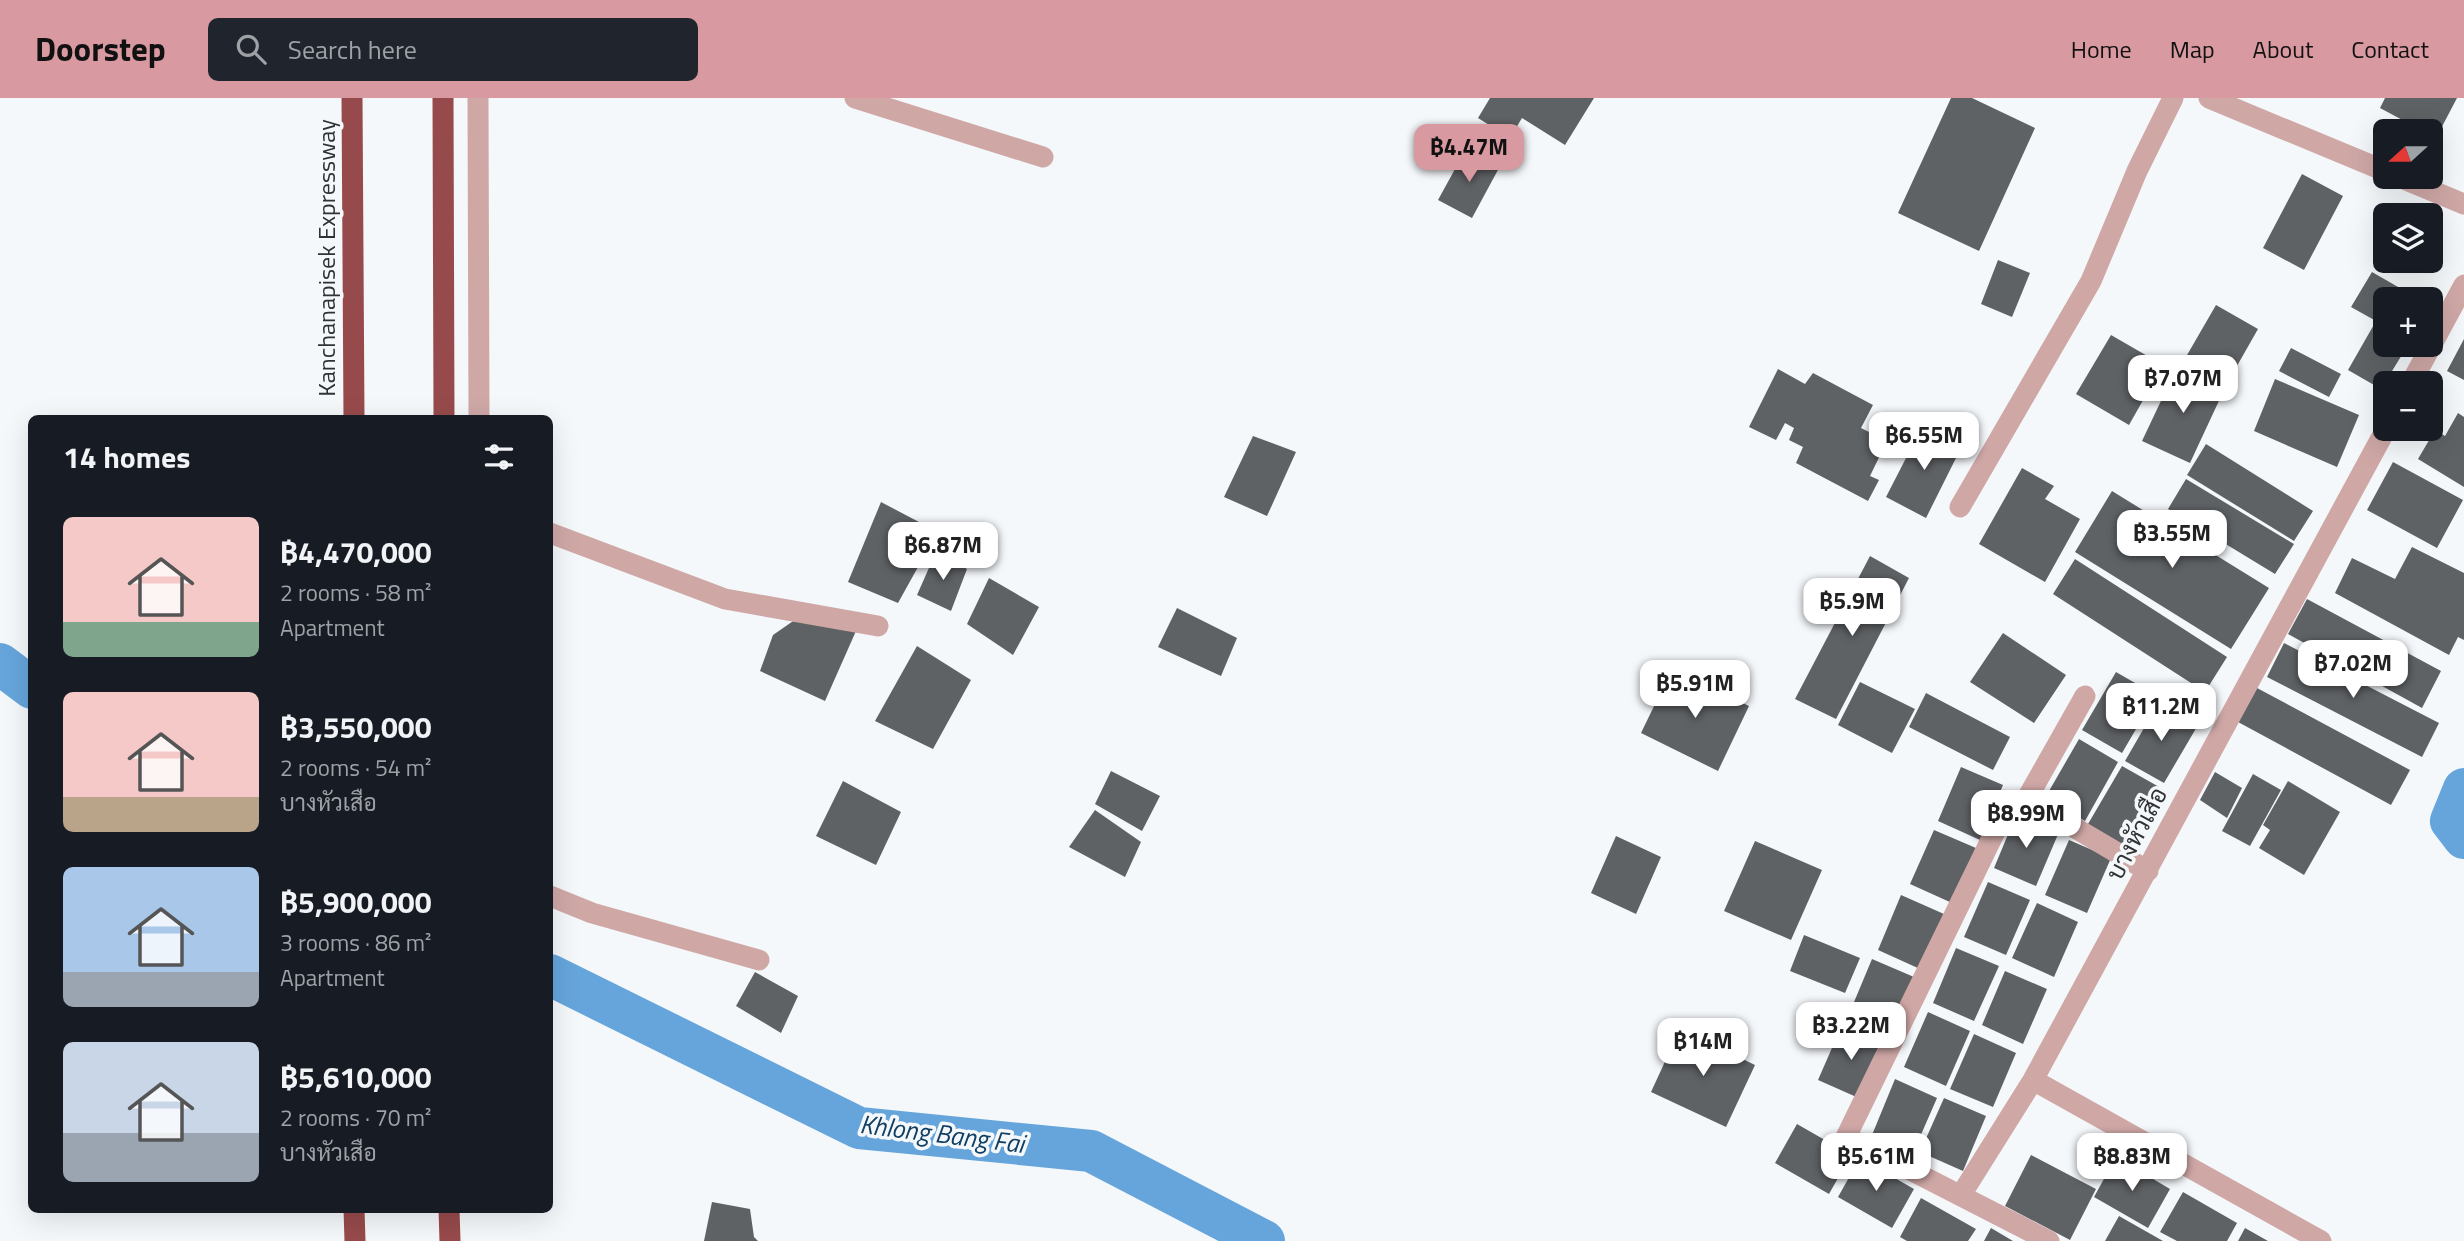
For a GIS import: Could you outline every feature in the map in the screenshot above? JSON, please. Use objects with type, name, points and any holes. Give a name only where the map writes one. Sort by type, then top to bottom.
[{"type":"highway","name":"Kanchanapisek Expressway","points":[[352,98],[354,415]]},
{"type":"highway","points":[[443,98],[444,415]]},
{"type":"highway","points":[[354,1213],[355,1241]]},
{"type":"highway","points":[[449,1213],[450,1241]]},
{"type":"street","points":[[478,98],[479,415]]},
{"type":"street","points":[[855,98],[1043,157]]},
{"type":"street","points":[[1960,507],[2091,281],[2137,171],[2173,98]]},
{"type":"street","points":[[2209,98],[2373,166]]},
{"type":"street","points":[[2428,189],[2464,204]]},
{"type":"street","points":[[2417,371],[2464,285]]},
{"type":"street","name":"บางหัวเสือ","points":[[1961,1195],[2033,1080],[2380,441]]},
{"type":"street","points":[[553,534],[725,599],[878,626]]},
{"type":"street","points":[[2025,802],[2085,696]]},
{"type":"street","points":[[2049,1241],[1846,1138],[2008,805],[2031,802],[2148,871]]},
{"type":"street","points":[[553,897],[592,913],[760,960]]},
{"type":"street","points":[[2033,1080],[2321,1241]]},
{"type":"building","points":[[1490,98],[1594,98],[1565,145],[1522,118],[1510,138],[1478,118]]},
{"type":"building","points":[[1951,98],[1972,98],[2035,128],[1979,251],[1898,213]]},
{"type":"building","points":[[2385,98],[2457,98],[2443,125],[2443,119],[2401,119],[2380,108]]},
{"type":"building","points":[[1466,149],[1499,168],[1472,218],[1438,200]]},
{"type":"building","points":[[2302,174],[2343,196],[2304,270],[2263,248]]},
{"type":"building","points":[[1998,260],[2030,273],[2012,317],[1981,304]]},
{"type":"building","points":[[2372,272],[2398,287],[2373,287],[2373,319],[2351,307]]},
{"type":"building","points":[[2216,305],[2258,329],[2225,387],[2183,362]]},
{"type":"building","points":[[2373,326],[2373,357],[2401,357],[2392,371],[2373,371],[2373,384],[2348,370]]},
{"type":"building","points":[[2111,335],[2163,365],[2129,425],[2076,394]]},
{"type":"building","points":[[2464,339],[2464,380],[2447,371]]},
{"type":"building","points":[[2291,348],[2341,374],[2329,397],[2279,371]]},
{"type":"building","points":[[2177,367],[2224,390],[2190,463],[2142,441]]},
{"type":"building","points":[[1778,369],[1805,384],[1813,373],[1873,405],[1861,428],[1887,441],[1870,476],[1879,480],[1868,501],[1796,463],[1803,447],[1789,440],[1794,428],[1785,423],[1776,440],[1749,427]]},
{"type":"building","points":[[2275,379],[2359,415],[2337,467],[2254,431]]},
{"type":"building","points":[[2458,413],[2464,417],[2464,487],[2418,459],[2429,441],[2443,441],[2443,435],[2445,436]]},
{"type":"building","points":[[1923,425],[1962,446],[1926,518],[1886,497]]},
{"type":"building","points":[[1253,436],[1296,452],[1267,516],[1224,497]]},
{"type":"building","points":[[2206,444],[2313,511],[2294,541],[2187,475]]},
{"type":"building","points":[[2393,462],[2463,500],[2437,548],[2367,510]]},
{"type":"building","points":[[2022,468],[2054,486],[2045,499],[2080,519],[2045,582],[1979,544]]},
{"type":"building","points":[[2186,479],[2294,544],[2275,574],[2168,509]]},
{"type":"building","points":[[2112,491],[2269,588],[2231,649],[2075,552]]},
{"type":"building","points":[[881,502],[919,522],[914,538],[928,549],[898,603],[848,582]]},
{"type":"building","points":[[2412,547],[2464,573],[2464,640],[2458,637],[2449,655],[2335,593],[2352,558],[2395,579]]},
{"type":"building","points":[[936,552],[967,569],[951,611],[917,595]]},
{"type":"building","points":[[1870,556],[1909,578],[1836,719],[1795,699]]},
{"type":"building","points":[[2075,559],[2227,657],[2205,692],[2053,594]]},
{"type":"building","points":[[989,578],[1039,607],[1013,655],[967,624]]},
{"type":"building","points":[[2307,599],[2441,671],[2422,708],[2288,634]]},
{"type":"building","points":[[1177,608],[1237,638],[1221,676],[1158,647]]},
{"type":"building","points":[[799,617],[856,631],[825,701],[760,671],[773,635]]},
{"type":"building","points":[[2003,633],[2066,675],[2034,723],[1970,682]]},
{"type":"building","points":[[2284,643],[2439,723],[2422,757],[2267,677]]},
{"type":"building","points":[[917,646],[971,680],[933,749],[875,721]]},
{"type":"building","points":[[1672,669],[1749,706],[1718,771],[1641,733]]},
{"type":"building","points":[[2116,672],[2156,695],[2122,753],[2082,730]]},
{"type":"building","points":[[1860,682],[1915,709],[1892,753],[1838,725]]},
{"type":"building","points":[[2257,688],[2410,770],[2391,805],[2238,722]]},
{"type":"building","points":[[1926,693],[2010,737],[1993,770],[1909,727]]},
{"type":"building","points":[[2159,702],[2198,725],[2164,783],[2125,761]]},
{"type":"building","points":[[2079,739],[2118,762],[2085,821],[2045,798]]},
{"type":"building","points":[[2122,766],[2161,788],[2127,847],[2088,824]]},
{"type":"building","points":[[1961,767],[2003,785],[1980,840],[1938,821]]},
{"type":"building","points":[[1111,771],[1160,796],[1142,831],[1095,804]]},
{"type":"building","points":[[2215,772],[2242,788],[2227,818],[2200,800]]},
{"type":"building","points":[[2253,774],[2281,790],[2250,846],[2222,831]]},
{"type":"building","points":[[843,781],[901,812],[876,865],[816,836]]},
{"type":"building","points":[[2288,781],[2340,812],[2304,875],[2259,848],[2270,830],[2263,825]]},
{"type":"building","points":[[1095,810],[1141,842],[1125,877],[1069,847]]},
{"type":"building","points":[[2017,813],[2059,832],[2036,886],[1994,868]]},
{"type":"building","points":[[1934,830],[1976,848],[1952,903],[1910,884]]},
{"type":"building","points":[[1616,836],[1661,857],[1636,914],[1591,893]]},
{"type":"building","points":[[2069,840],[2111,858],[2087,913],[2045,895]]},
{"type":"building","points":[[1755,841],[1822,870],[1791,940],[1724,911]]},
{"type":"building","points":[[1988,882],[2030,900],[2006,955],[1964,937]]},
{"type":"building","points":[[1901,895],[1944,914],[1920,969],[1878,950]]},
{"type":"building","points":[[2037,903],[2078,922],[2054,977],[2012,958]]},
{"type":"building","points":[[1804,935],[1860,958],[1845,993],[1790,971]]},
{"type":"building","points":[[1956,948],[1999,966],[1974,1021],[1933,1003]]},
{"type":"building","points":[[1872,959],[1914,977],[1890,1032],[1849,1014]]},
{"type":"building","points":[[2005,971],[2047,989],[2023,1044],[1982,1025]]},
{"type":"building","points":[[755,972],[798,996],[781,1033],[736,1006]]},
{"type":"building","points":[[1928,1012],[1970,1031],[1946,1086],[1904,1067]]},
{"type":"building","points":[[1842,1025],[1884,1044],[1861,1099],[1818,1080]]},
{"type":"building","points":[[1680,1029],[1755,1065],[1726,1127],[1651,1092]]},
{"type":"building","points":[[1974,1034],[2016,1053],[1993,1107],[1950,1089]]},
{"type":"building","points":[[1895,1079],[1937,1098],[1913,1153],[1872,1135]]},
{"type":"building","points":[[1944,1098],[1986,1116],[1963,1171],[1920,1152]]},
{"type":"building","points":[[1797,1124],[1851,1155],[1829,1194],[1775,1163]]},
{"type":"building","points":[[2031,1155],[2096,1189],[2070,1240],[2005,1206]]},
{"type":"building","points":[[2116,1157],[2170,1189],[2148,1228],[2094,1197]]},
{"type":"building","points":[[1860,1158],[1914,1189],[1892,1228],[1838,1197]]},
{"type":"building","points":[[2183,1192],[2237,1223],[2227,1241],[2177,1241],[2160,1232]]},
{"type":"building","points":[[1921,1198],[1976,1229],[1968,1241],[1907,1241],[1900,1237]]},
{"type":"building","points":[[712,1202],[750,1209],[754,1237],[758,1241],[704,1241]]},
{"type":"building","points":[[2119,1216],[2163,1241],[2105,1241]]},
{"type":"building","points":[[1991,1228],[2013,1241],[1984,1241]]},
{"type":"building","points":[[2245,1228],[2268,1241],[2238,1241]]},
{"type":"waterway","name":"Khlong Bang Fai","points":[[0,664],[28,685]]},
{"type":"waterway","points":[[2464,789],[2451,821],[2464,838]]},
{"type":"waterway","name":"Khlong Bang Fai","points":[[553,976],[859,1128],[1091,1151],[1264,1241]]}]
